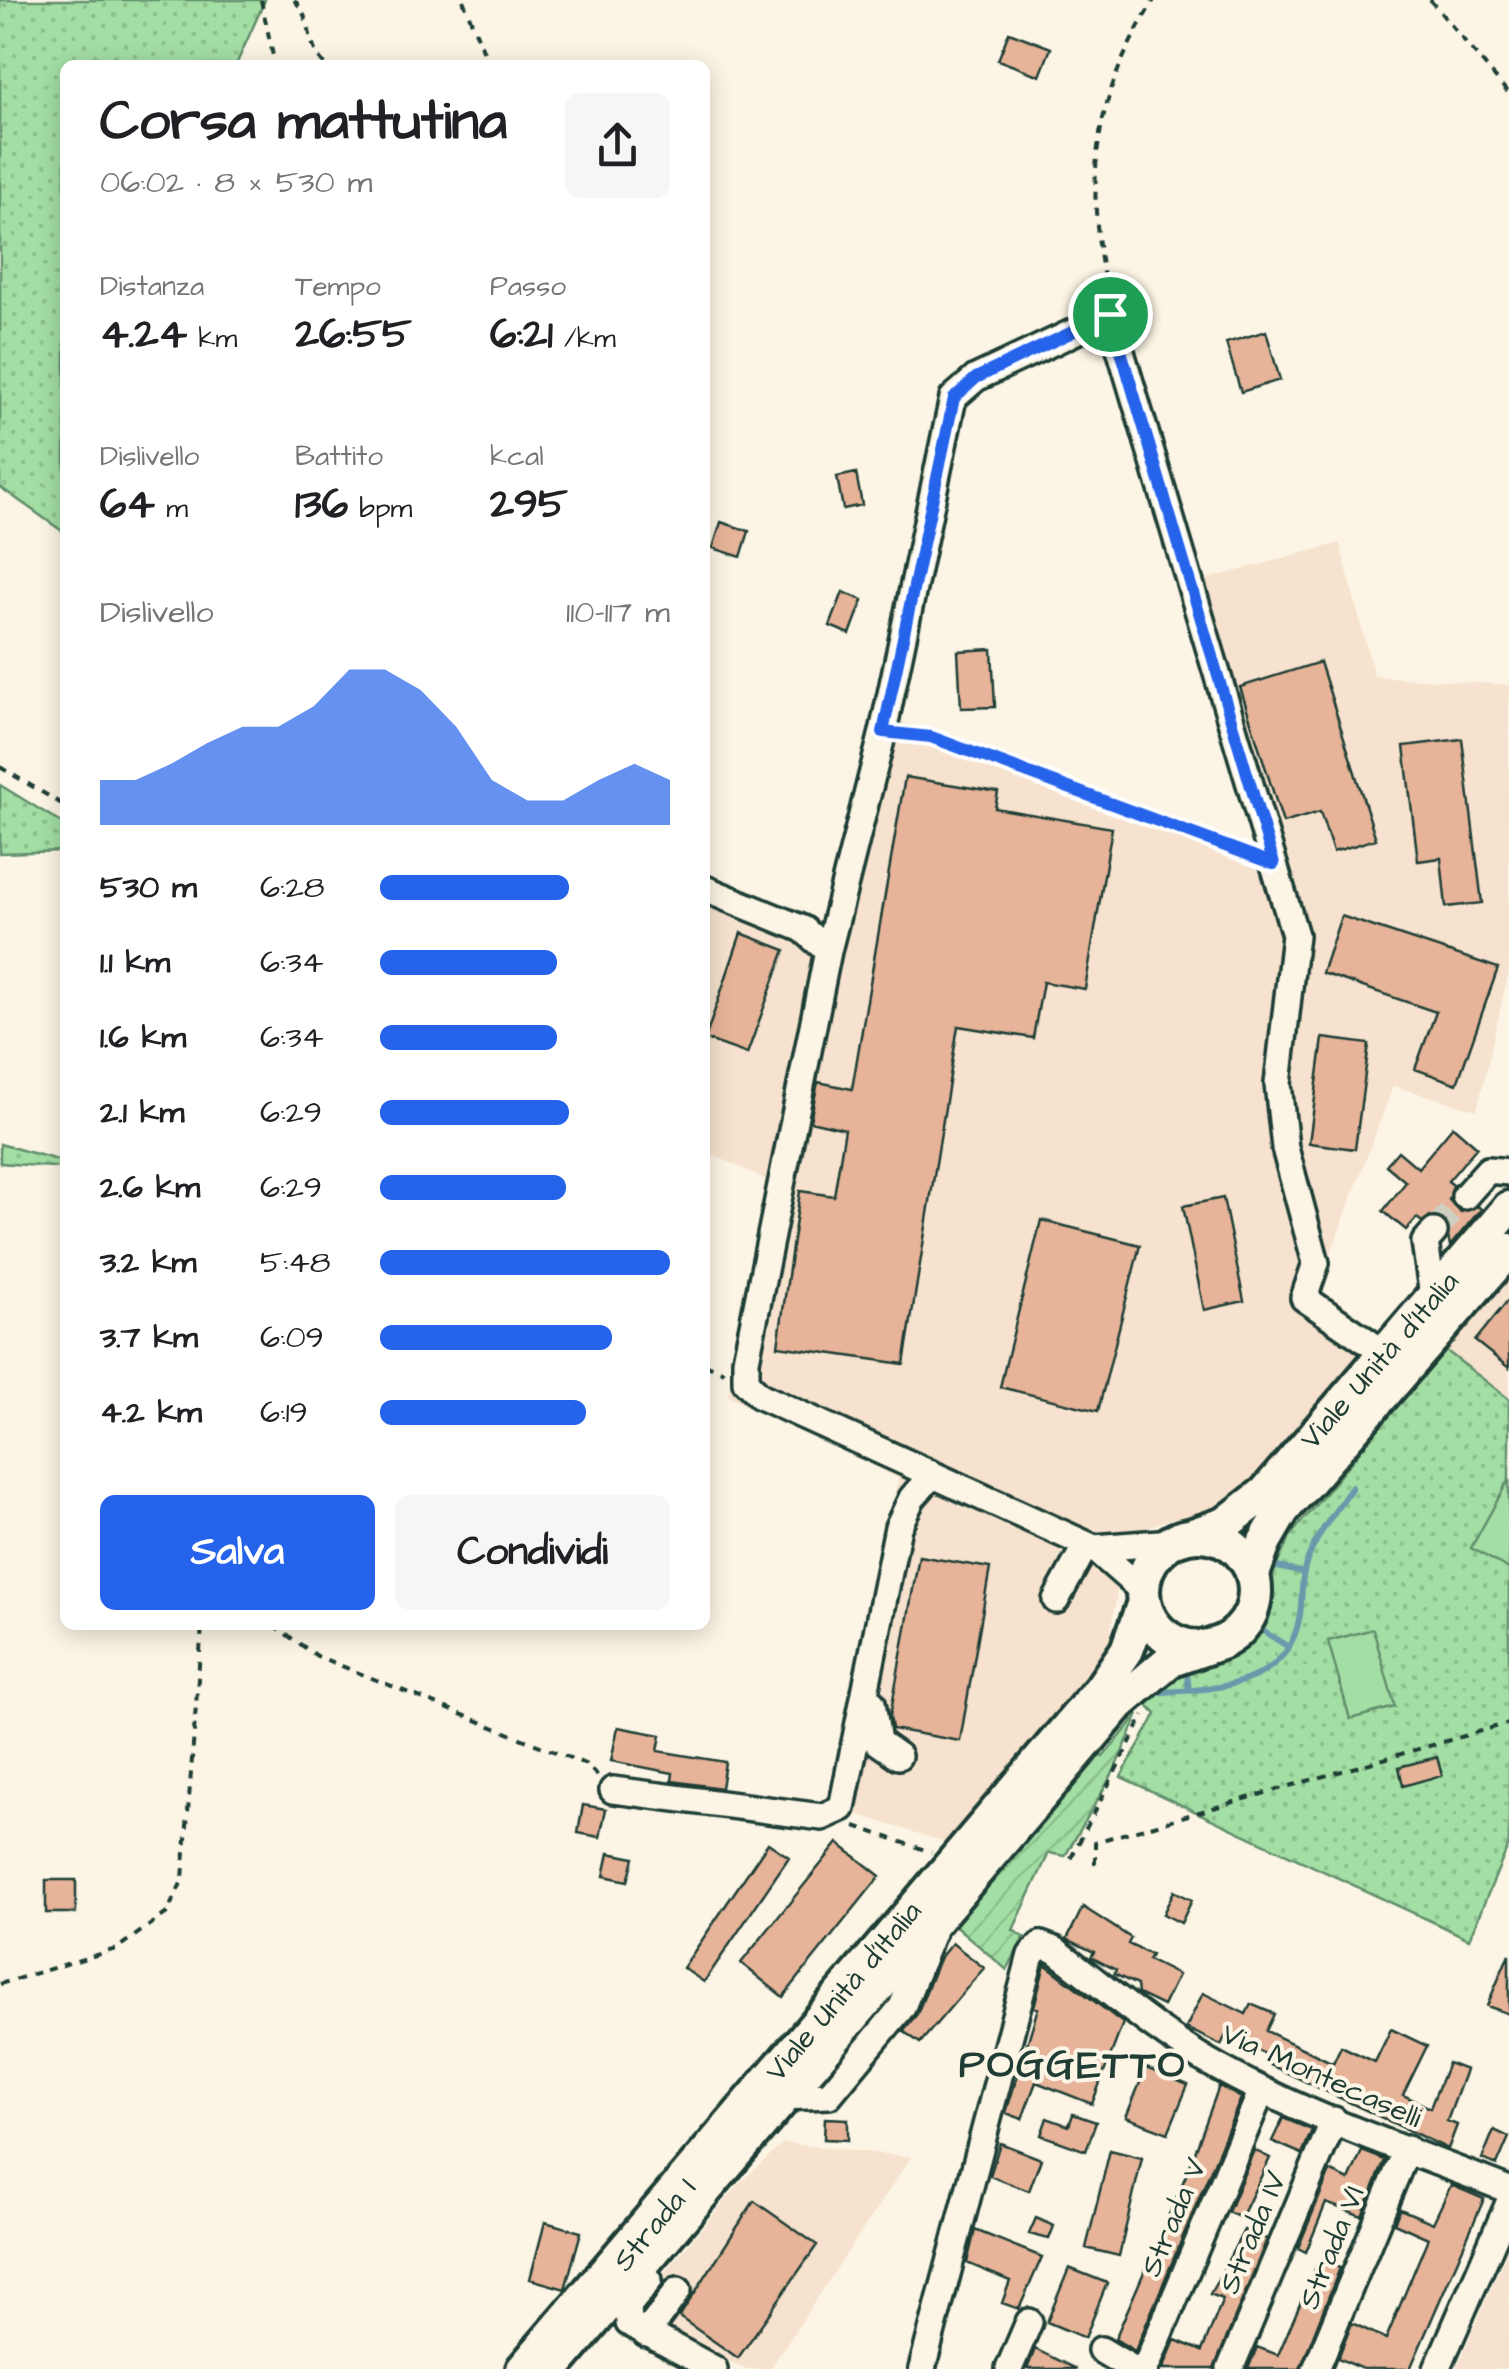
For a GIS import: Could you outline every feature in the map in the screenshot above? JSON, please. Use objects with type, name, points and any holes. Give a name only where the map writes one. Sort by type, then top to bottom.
[{"type":"main road","name":"Viale Unità d'Italia","points":[[523,2369],[1100,1688],[1126,1650],[1151,1562],[1183,1539],[1225,1524],[1252,1505],[1509,1208]]},
{"type":"main road","name":"Viale Unità d'Italia","points":[[554,2369],[1120,1703],[1169,1661],[1228,1639],[1252,1612],[1253,1574],[1264,1541],[1284,1510],[1509,1250]]},
{"type":"main road","points":[[1183,1539],[1230,1544],[1245,1557],[1253,1574]]},
{"type":"main road","points":[[1144,1596],[1150,1618],[1176,1642],[1212,1646]]},
{"type":"street","points":[[1144,1596],[1090,1547],[760,1396],[746,1382],[746,1360],[828,951],[883,732],[954,398],[976,378],[1110,314],[1295,935],[1278,1084],[1285,1148],[1316,1263],[1304,1298],[1384,1353]]},
{"type":"street","points":[[710,890],[803,929],[828,951]]},
{"type":"street","points":[[1465,1196],[1488,1170],[1509,1172]]},
{"type":"street","points":[[1433,1296],[1424,1242],[1434,1232]]},
{"type":"street","points":[[613,1790],[822,1817],[836,1814],[846,1800],[898,1527],[912,1498],[932,1476]]},
{"type":"street","points":[[1090,1547],[1183,1539]]},
{"type":"street","points":[[1056,1600],[1090,1547]]},
{"type":"street","points":[[865,1701],[875,1708],[878,1742],[898,1756]]},
{"type":"street","name":"Via Montecaselli","points":[[922,2369],[1035,1948],[1041,1945],[1055,1950],[1153,2026],[1262,2090],[1509,2190]]},
{"type":"street","name":"Strada V","points":[[1145,2369],[1262,2090]]},
{"type":"street","name":"Strada IV","points":[[1230,2369],[1334,2120]]},
{"type":"street","name":"Strada I","points":[[646,2334],[630,2323],[628,2306],[734,2179],[752,2134]]},
{"type":"street","name":"Strada VI","points":[[1316,2369],[1407,2149]]},
{"type":"street","points":[[1437,2369],[1509,2203]]},
{"type":"street","points":[[678,2290],[646,2334],[714,2369]]},
{"type":"street","points":[[1009,2369],[1030,2322]]},
{"type":"street","points":[[1101,2350],[1133,2369]]},
{"type":"path","points":[[262,0],[274,60]]},
{"type":"path","points":[[294,0],[306,12],[319,60]]},
{"type":"path","points":[[463,0],[486,60]]},
{"type":"path","points":[[1110,314],[1094,227],[1096,148],[1135,28],[1154,0]]},
{"type":"path","points":[[1430,0],[1509,94]]},
{"type":"path","points":[[883,732],[931,737],[1274,864]]},
{"type":"path","points":[[0,767],[60,803]]},
{"type":"path","points":[[0,1984],[116,1949],[167,1912],[183,1878],[202,1630]]},
{"type":"path","points":[[279,1630],[317,1656],[585,1764],[613,1790]]},
{"type":"path","points":[[1071,1858],[1144,1718],[1136,1710]]},
{"type":"path","points":[[1095,1864],[1095,1842],[1509,1723]]},
{"type":"path","points":[[836,1814],[853,1826],[954,1860]]},
{"type":"shaded area","points":[[1340,543],[1374,676],[1509,685],[1509,971],[1477,1110],[1393,1086],[1319,1286],[1322,1297],[1382,1334],[1223,1511],[1173,1518],[1148,1527],[1113,1562],[1109,1570],[1117,1592],[1109,1645],[1057,1715],[948,1843],[837,1806],[898,1478],[728,1396],[765,1179],[710,1153],[710,875],[834,926],[897,720],[1255,851],[1182,586]]},
{"type":"shaded area","points":[[1509,1273],[1509,1399],[1444,1349]]},
{"type":"shaded area","points":[[783,2143],[911,2157],[770,2369],[745,2369],[640,2316],[637,2305],[741,2182]]},
{"type":"shaded area","points":[[1509,2247],[1509,2369],[1456,2369]]},
{"type":"green space","points":[[0,0],[265,0],[238,60],[60,60],[60,529],[0,487]]},
{"type":"green space","points":[[0,785],[60,822],[60,851],[0,853]]},
{"type":"green space","points":[[0,1144],[60,1161],[60,1168],[0,1163]]},
{"type":"green space","points":[[1444,1349],[1509,1399],[1509,1844],[1469,1939],[1121,1777],[1156,1714],[1145,1703],[1186,1664],[1233,1645],[1250,1625],[1290,1536]]},
{"type":"green space","points":[[1509,1479],[1509,1569],[1471,1548]]},
{"type":"green space","points":[[1373,1629],[1395,1707],[1350,1719],[1328,1641]]},
{"type":"green space","points":[[1139,1714],[1113,1773],[1065,1856],[1049,1853],[1013,1930],[1024,1937],[1007,1970],[951,1922],[1095,1753],[1103,1757]]},
{"type":"building","points":[[1009,32],[1051,48],[1040,76],[998,60]]},
{"type":"building","points":[[1266,331],[1280,380],[1241,392],[1226,343]]},
{"type":"building","points":[[856,473],[862,505],[843,509],[837,477]]},
{"type":"building","points":[[721,522],[749,531],[741,557],[713,548]]},
{"type":"building","points":[[843,592],[863,600],[850,634],[830,626]]},
{"type":"building","points":[[992,649],[995,707],[961,708],[958,651]]},
{"type":"building","points":[[1320,662],[1376,839],[1333,852],[1320,812],[1283,823],[1240,687]]},
{"type":"building","points":[[1462,739],[1482,903],[1446,907],[1441,858],[1418,861],[1404,746]]},
{"type":"building","points":[[905,777],[998,792],[995,808],[1112,828],[1085,989],[1043,982],[1033,1038],[958,1026],[904,1364],[778,1346],[800,1191],[834,1196],[845,1129],[810,1121],[818,1082],[852,1089]]},
{"type":"building","points":[[1341,916],[1498,968],[1457,1084],[1415,1069],[1436,1012],[1322,973]]},
{"type":"building","points":[[741,933],[785,950],[747,1054],[710,1041],[710,1024]]},
{"type":"building","points":[[1323,1038],[1369,1044],[1355,1149],[1309,1143]]},
{"type":"building","points":[[1453,1126],[1477,1147],[1448,1181],[1453,1185],[1449,1200],[1461,1212],[1478,1206],[1481,1209],[1450,1246],[1444,1219],[1430,1216],[1422,1222],[1417,1218],[1406,1230],[1383,1211],[1406,1182],[1386,1165],[1398,1151],[1418,1168]]},
{"type":"building","points":[[1223,1198],[1244,1301],[1204,1310],[1183,1206]]},
{"type":"building","points":[[1041,1220],[1140,1245],[1098,1411],[1000,1387]]},
{"type":"building","points":[[1509,1299],[1509,1368],[1475,1341]]},
{"type":"building","points":[[919,1556],[990,1568],[960,1741],[892,1729],[890,1716]]},
{"type":"building","points":[[618,1727],[661,1735],[658,1751],[725,1762],[721,1788],[672,1781],[673,1773],[611,1761]]},
{"type":"building","points":[[1437,1757],[1442,1775],[1403,1786],[1399,1767]]},
{"type":"building","points":[[583,1805],[606,1809],[600,1837],[578,1833]]},
{"type":"building","points":[[768,1843],[789,1857],[704,1982],[683,1968]]},
{"type":"building","points":[[838,1843],[880,1876],[783,1997],[741,1963]]},
{"type":"building","points":[[609,1853],[634,1858],[628,1881],[604,1876]]},
{"type":"building","points":[[46,1880],[76,1880],[76,1913],[46,1913]]},
{"type":"building","points":[[1174,1891],[1192,1900],[1181,1923],[1163,1914]]},
{"type":"building","points":[[1083,1907],[1131,1938],[1128,1944],[1151,1955],[1148,1960],[1178,1975],[1163,2006],[1138,1994],[1137,1985],[1091,1957],[1094,1952],[1067,1939]]},
{"type":"building","points":[[952,1943],[984,1968],[920,2043],[903,2031],[917,2014],[939,1959]]},
{"type":"building","points":[[1509,1954],[1509,2014],[1487,2006]]},
{"type":"building","points":[[1045,1964],[1123,2023],[1092,2104],[1036,2082],[1022,2119],[1006,2113],[1038,2008],[1034,2007]]},
{"type":"building","points":[[1203,1993],[1246,2014],[1251,2004],[1274,2014],[1266,2031],[1333,2063],[1341,2046],[1375,2062],[1391,2029],[1427,2046],[1403,2095],[1430,2108],[1448,2063],[1466,2070],[1447,2121],[1457,2125],[1448,2149],[1268,2064],[1271,2057],[1226,2035],[1221,2045],[1186,2028]]},
{"type":"building","points":[[1146,2068],[1188,2085],[1168,2133],[1126,2117]]},
{"type":"building","points":[[1219,2086],[1241,2098],[1135,2351],[1115,2339],[1190,2166]]},
{"type":"building","points":[[1073,2114],[1096,2122],[1086,2151],[1041,2135],[1047,2118],[1069,2126]]},
{"type":"building","points":[[825,2118],[848,2119],[848,2140],[824,2139]]},
{"type":"building","points":[[1283,2118],[1312,2130],[1302,2154],[1272,2141]]},
{"type":"building","points":[[1494,2130],[1509,2137],[1497,2165],[1482,2159]]},
{"type":"building","points":[[1000,2143],[1041,2159],[1029,2191],[990,2176]]},
{"type":"building","points":[[1110,2150],[1142,2158],[1119,2256],[1086,2248]]},
{"type":"building","points":[[1254,2150],[1270,2158],[1241,2218],[1228,2212]]},
{"type":"building","points":[[1362,2151],[1385,2160],[1362,2216],[1326,2203],[1306,2252],[1298,2248],[1330,2171],[1349,2180]]},
{"type":"building","points":[[1451,2185],[1484,2199],[1410,2369],[1363,2369],[1338,2358],[1352,2323],[1386,2339],[1428,2238],[1394,2223],[1400,2209],[1433,2223]]},
{"type":"building","points":[[754,2201],[817,2245],[738,2358],[679,2317]]},
{"type":"building","points":[[1036,2218],[1054,2226],[1049,2239],[1029,2234]]},
{"type":"building","points":[[545,2222],[581,2232],[565,2289],[530,2279]]},
{"type":"building","points":[[975,2230],[1042,2257],[1019,2309],[1002,2303],[1010,2281],[967,2263]]},
{"type":"building","points":[[1244,2230],[1267,2239],[1214,2369],[1163,2369],[1175,2340],[1202,2351],[1223,2299],[1210,2294]]},
{"type":"building","points":[[1319,2260],[1340,2268],[1300,2369],[1248,2369],[1257,2347],[1278,2355]]},
{"type":"building","points":[[1069,2268],[1107,2283],[1085,2338],[1047,2322]]},
{"type":"building","points":[[1035,2349],[1076,2369],[1027,2369]]},
{"type":"waterway","points":[[1161,1692],[1225,1686],[1263,1672],[1279,1660],[1299,1620],[1303,1573],[1309,1556],[1352,1487]]},
{"type":"waterway","points":[[1277,1567],[1304,1573]]},
{"type":"waterway","points":[[1263,1631],[1287,1646]]},
{"type":"waterway","points":[[1186,1667],[1189,1690]]},
{"type":"tunnel","points":[[1434,1232],[1465,1196]]},
{"type":"district","name":"POGGETTO","points":[[1073,2063]]},
{"type":"route","points":[[1110,314],[1205,636],[1274,864],[931,737],[883,732],[954,398],[962,386],[976,378],[1110,314]]}]
